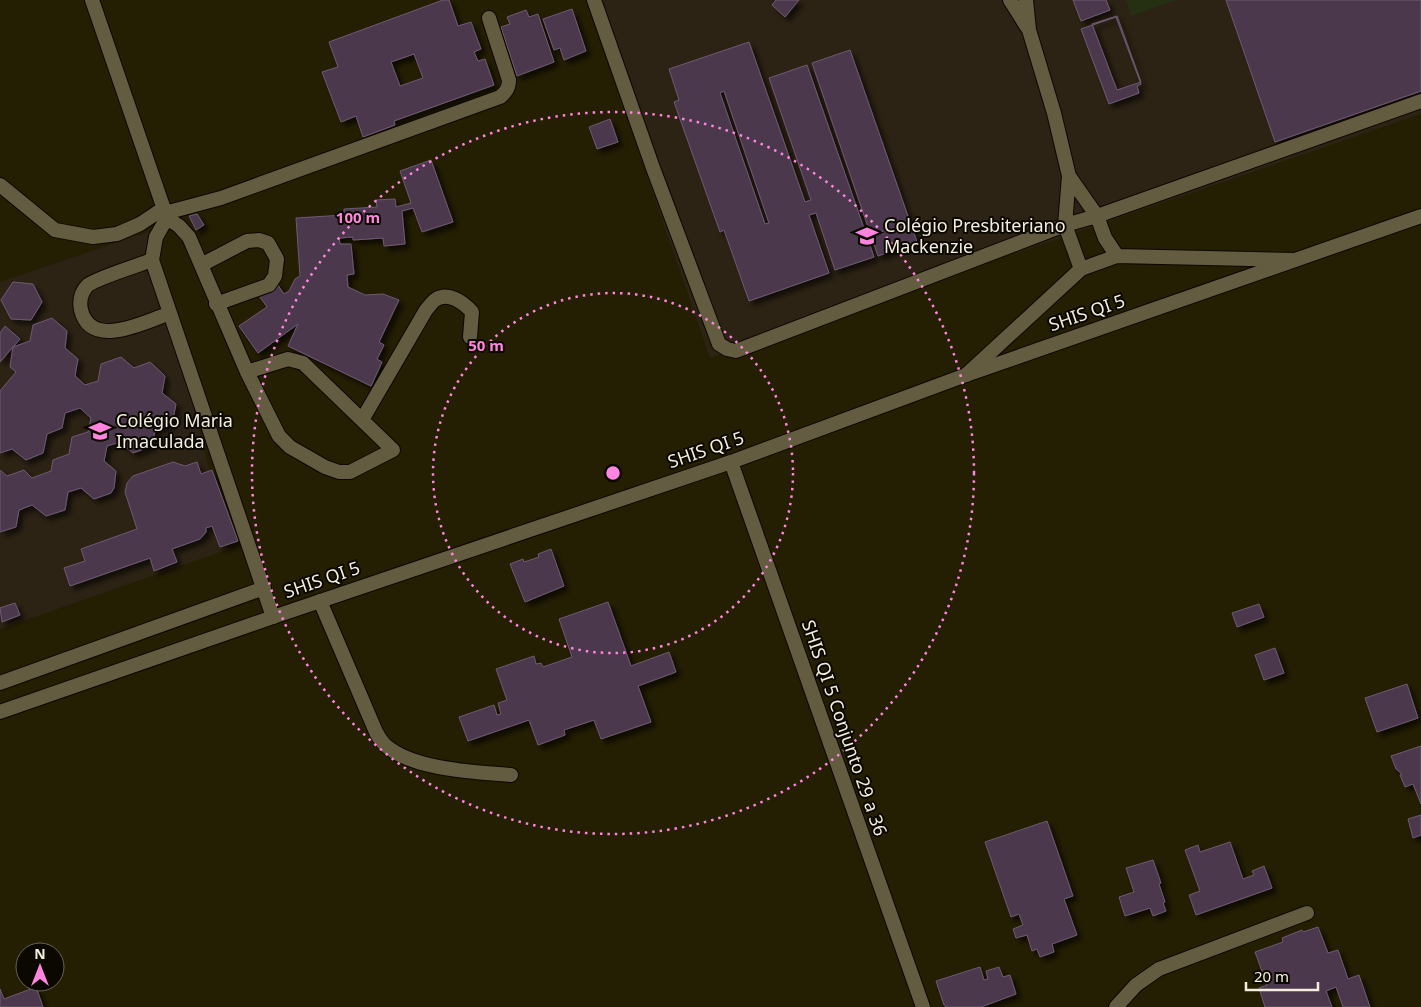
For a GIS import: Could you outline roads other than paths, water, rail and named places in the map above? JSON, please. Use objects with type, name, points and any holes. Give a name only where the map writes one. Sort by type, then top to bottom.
[{"type":"street","points":[[92,0],[166,213],[190,237],[216,304],[247,372],[279,436],[290,447],[339,472],[350,472],[393,450],[304,363],[288,359],[247,372]]},
{"type":"street","points":[[594,0],[718,344],[736,351],[1065,225],[1097,216],[1421,101]]},
{"type":"street","points":[[1010,0],[1029,30]]},
{"type":"street","points":[[1026,0],[1029,30],[1054,114],[1069,176],[1065,225],[1081,269]]},
{"type":"street","points":[[0,185],[55,230],[93,237],[117,234],[166,213],[221,198],[500,98],[510,85],[510,80],[489,18]]},
{"type":"street","points":[[1069,176],[1097,216],[1105,238],[1117,256]]},
{"type":"street","points":[[166,213],[156,237],[152,260],[272,616]]},
{"type":"street","name":"SHIS QI 5","points":[[0,712],[272,616],[730,462],[966,375],[1421,216]]},
{"type":"street","points":[[201,265],[247,241],[259,240],[268,243],[277,259],[275,276],[269,285],[216,304]]},
{"type":"street","points":[[966,375],[1081,269],[1117,256],[1297,260]]},
{"type":"street","points":[[152,260],[90,284],[82,292],[80,304],[84,320],[92,328],[107,332],[125,329],[170,313]]},
{"type":"street","points":[[362,420],[426,310],[436,299],[448,297],[461,300],[472,312],[470,337]]},
{"type":"street","name":"SHIS QI 5 Conjunto 29 a 36","points":[[730,462],[922,1007]]},
{"type":"street","points":[[0,683],[264,588]]},
{"type":"street","points":[[320,601],[376,732],[384,744],[409,760],[466,772],[511,775]]},
{"type":"street","points":[[1116,1007],[1136,985],[1159,969],[1308,913]]},
{"type":"place","name":"Colégio Presbiteriano Mackenzie","points":[[867,236]]},
{"type":"place","name":"Colégio Maria Imaculada","points":[[100,431]]}]
